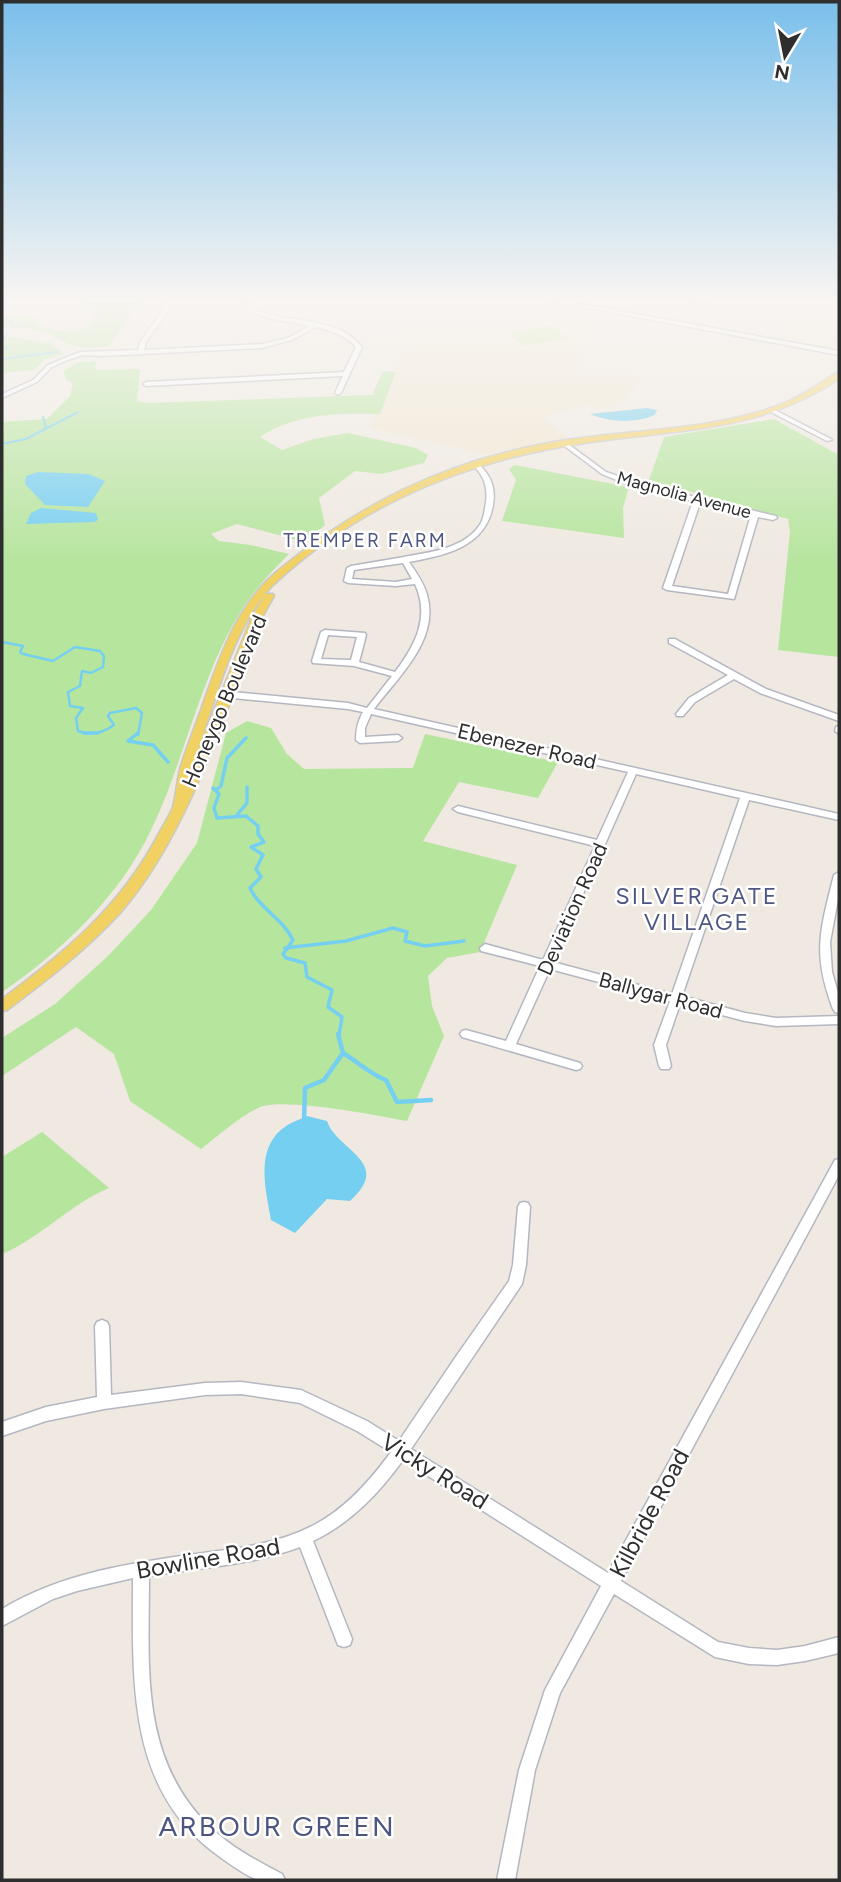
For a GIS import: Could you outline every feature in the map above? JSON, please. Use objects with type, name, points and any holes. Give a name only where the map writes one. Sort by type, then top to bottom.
[{"type":"main road","name":"Honeygo Boulevard","points":[[179,804],[182,782],[212,693],[244,619],[267,585],[328,534],[366,509],[422,482],[474,463],[564,443],[709,426],[771,410],[821,389]]},
{"type":"main road","name":"Honeygo Boulevard","points":[[2,1006],[62,961],[116,908],[162,843],[192,782],[257,617],[292,564]]},
{"type":"street","points":[[338,393],[340,389]]},
{"type":"street","points":[[771,410],[829,440]]},
{"type":"street","name":"Magnolia Avenue","points":[[564,443],[604,472],[622,481],[773,519]]},
{"type":"street","points":[[417,581],[396,584],[348,581],[351,568],[457,546],[476,535],[485,524],[492,484],[474,463]]},
{"type":"street","points":[[697,499],[667,589],[731,597],[755,514]]},
{"type":"street","points":[[398,738],[360,740],[359,726],[414,653],[425,614],[425,600],[404,559]]},
{"type":"street","points":[[354,663],[362,635],[325,632],[316,661],[354,663],[397,675]]},
{"type":"street","points":[[671,641],[733,676],[788,701],[839,718]]},
{"type":"street","points":[[680,714],[692,700],[733,676]]},
{"type":"street","name":"Ebenezer Road","points":[[212,693],[326,702],[369,710],[839,817]]},
{"type":"street","name":"Deviation Road","points":[[510,1046],[633,771]]},
{"type":"street","points":[[665,1066],[660,1045],[745,796]]},
{"type":"street","points":[[458,809],[600,844]]},
{"type":"street","points":[[839,875],[824,932],[822,951],[827,978],[839,1009]]},
{"type":"street","name":"Ballygar Road","points":[[485,948],[764,1021],[839,1020]]},
{"type":"street","points":[[466,1034],[576,1066]]},
{"type":"street","name":"Kilbride Road","points":[[506,1880],[536,1736],[553,1690],[839,1164]]},
{"type":"street","name":"Bowline Road","points":[[2,1618],[56,1588],[100,1576],[263,1551],[304,1537],[355,1506],[383,1476],[515,1284],[520,1264],[519,1228],[524,1207]]},
{"type":"street","points":[[102,1326],[104,1402]]},
{"type":"street","name":"Vicky Road","points":[[2,1429],[46,1414],[104,1402],[205,1389],[276,1392],[318,1403],[401,1449],[715,1649],[760,1659],[789,1658],[839,1645]]},
{"type":"street","points":[[304,1537],[344,1639]]},
{"type":"street","points":[[141,1570],[143,1705],[148,1735],[159,1770],[183,1811],[203,1833],[225,1850],[276,1880]]},
{"type":"shaded area","points":[[386,389],[633,389],[610,408],[584,405],[542,417],[569,438],[486,454],[370,428]]},
{"type":"green space","points":[[72,389],[138,389],[137,401],[148,403],[372,395],[375,389],[390,389],[380,414],[318,416],[288,423],[260,437],[282,450],[313,439],[348,433],[416,448],[428,455],[424,463],[382,474],[355,471],[319,498],[325,525],[304,542],[237,524],[211,534],[219,541],[289,554],[249,599],[225,640],[152,828],[124,876],[107,899],[68,940],[2,992],[2,422],[47,419],[70,396]]},
{"type":"green space","points":[[774,419],[839,455],[839,657],[778,650],[790,532],[788,519],[649,480],[664,437]]},
{"type":"green space","points":[[515,465],[629,487],[623,508],[624,538],[502,521],[516,480],[509,469]]},
{"type":"green space","points":[[247,721],[271,728],[287,754],[304,769],[413,768],[425,734],[558,762],[538,798],[459,782],[423,841],[517,865],[480,952],[447,958],[428,976],[432,1006],[444,1036],[407,1121],[330,1108],[269,1105],[243,1117],[201,1149],[130,1101],[114,1054],[76,1027],[2,1076],[2,1038],[55,1004],[108,956],[151,910],[197,843],[226,733]]},
{"type":"green space","points":[[42,1132],[109,1188],[2,1254],[2,1157]]},
{"type":"water","points":[[647,408],[657,410],[655,415],[630,421],[605,419],[590,414]]},
{"type":"water","points":[[38,472],[89,474],[105,481],[88,507],[45,505],[25,484],[26,476]]},
{"type":"water","points":[[41,508],[96,513],[98,520],[26,524],[31,513]]},
{"type":"water","points":[[307,1116],[327,1121],[341,1141],[365,1166],[366,1176],[362,1188],[350,1201],[327,1199],[295,1233],[271,1220],[265,1184],[265,1160],[268,1148],[282,1129]]},
{"type":"waterway","points":[[2,444],[26,439],[78,412]]},
{"type":"waterway","points":[[43,417],[46,428]]},
{"type":"waterway","points":[[2,642],[23,646],[20,652],[23,654],[53,661],[75,647],[100,651],[104,656],[103,667],[91,673],[82,671],[80,686],[68,692],[70,706],[83,708],[76,718],[78,731],[97,733]]},
{"type":"waterway","points":[[97,733],[114,725],[108,716],[110,713],[136,708],[142,713],[138,735]]},
{"type":"waterway","points":[[138,733],[128,741],[153,745],[168,762]]},
{"type":"waterway","points":[[216,790],[221,786],[227,758],[246,738]]},
{"type":"waterway","points":[[237,815],[247,803],[247,787]]},
{"type":"waterway","points":[[213,788],[219,794],[214,808],[217,818],[246,816],[258,826],[258,834],[264,842],[251,847],[263,855],[256,869],[261,877],[250,888],[289,933],[293,940],[287,948]]},
{"type":"waterway","points":[[287,948],[346,941],[393,928],[407,932],[405,941],[425,946],[464,941]]},
{"type":"waterway","points":[[287,948],[283,954],[286,958],[305,963],[307,977],[332,990],[328,1007],[342,1017],[339,1036]]},
{"type":"waterway","points":[[338,1034],[343,1053]]},
{"type":"waterway","points":[[304,1121],[305,1088],[324,1080],[343,1053]]},
{"type":"waterway","points":[[343,1053],[386,1080],[397,1102],[431,1100]]},
{"type":"district","name":"TREMPER FARM","points":[[365,540]]},
{"type":"district","name":"SILVER GATE VILLAGE","points":[[697,909]]},
{"type":"district","name":"ARBOUR GREEN","points":[[277,1826]]}]
